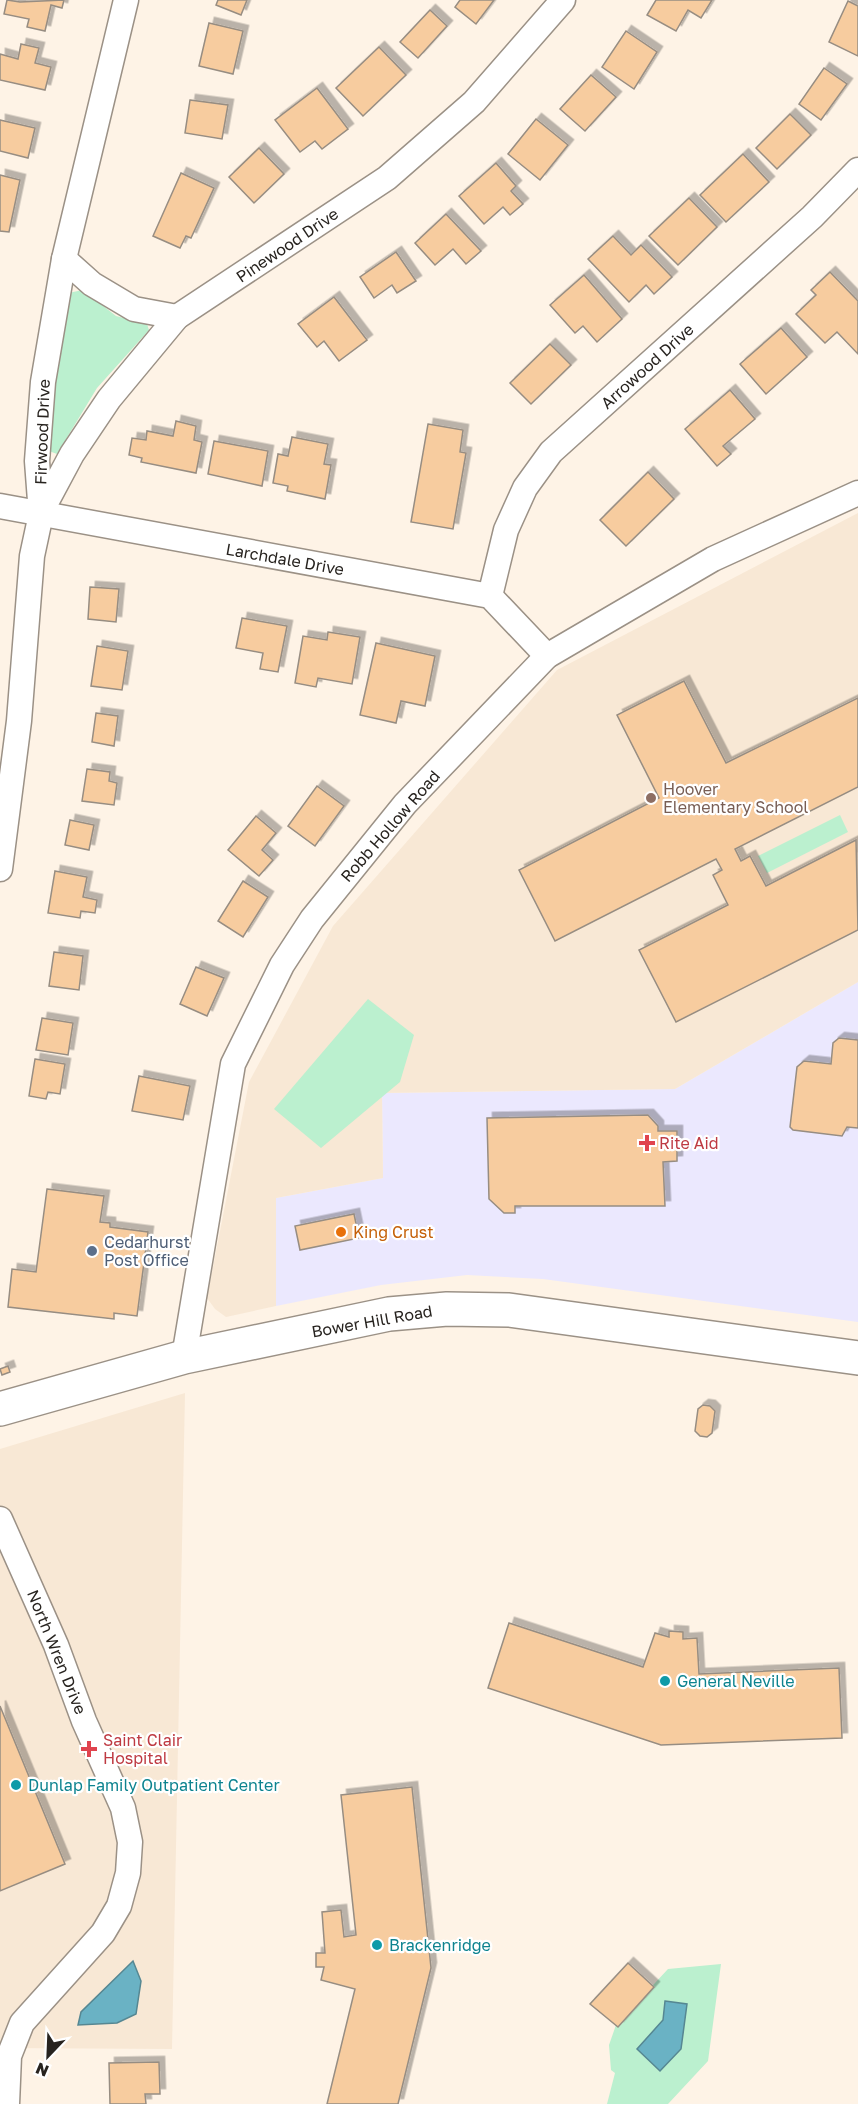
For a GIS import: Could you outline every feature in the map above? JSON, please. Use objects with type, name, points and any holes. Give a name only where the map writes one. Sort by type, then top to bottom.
[{"type":"main road","name":"Bower Hill Road","points":[[0,1409],[184,1357],[389,1314],[447,1309],[509,1311],[858,1358]]},
{"type":"street","name":"Firwood Drive","points":[[0,869],[9,720],[32,556],[41,514],[37,461],[43,382],[64,259],[126,0]]},
{"type":"street","name":"Pinewood Drive","points":[[41,514],[72,454],[109,399],[177,317],[387,178],[474,102],[563,0]]},
{"type":"street","name":"Arrowood Drive","points":[[490,596],[506,530],[525,489],[551,453],[812,217],[858,170]]},
{"type":"street","points":[[64,259],[92,284],[134,309],[177,317]]},
{"type":"street","name":"Robb Hollow Road","points":[[184,1357],[233,1064],[282,965],[312,920],[405,804],[547,656],[713,559],[858,493]]},
{"type":"street","name":"Larchdale Drive","points":[[0,506],[490,596]]},
{"type":"street","points":[[490,596],[547,656]]},
{"type":"street","name":"North Wren Drive","points":[[0,1519],[57,1645],[84,1721],[123,1808],[130,1842],[128,1873],[119,1906],[103,1933],[22,2023],[9,2056],[7,2104]]},
{"type":"shaded area","name":"Hoover Elementary School","points":[[858,513],[858,982],[675,1089],[382,1093],[383,1178],[276,1198],[276,1306],[226,1317],[215,1309],[207,1298],[249,1082],[333,926],[557,670]]},
{"type":"shaded area","points":[[858,982],[858,1322],[543,1279],[467,1275],[381,1285],[276,1306],[276,1198],[383,1178],[382,1093],[675,1089]]},
{"type":"shaded area","name":"Saint Clair Hospital","points":[[185,1393],[172,2049],[0,2048],[0,1449]]},
{"type":"green space","points":[[83,290],[116,316],[147,324],[149,330],[97,388],[57,454],[49,451],[55,369],[68,293]]},
{"type":"green space","points":[[840,815],[848,832],[767,873],[758,856]]},
{"type":"green space","points":[[368,999],[414,1035],[400,1082],[321,1148],[274,1109]]},
{"type":"green space","points":[[721,1964],[708,2061],[668,2104],[607,2104],[615,2073],[611,2070],[609,2045],[616,2025],[668,1969]]},
{"type":"water","points":[[133,1961],[141,1981],[136,2014],[117,2023],[78,2025],[81,2012]]},
{"type":"water","points":[[665,2001],[687,2004],[681,2049],[660,2071],[637,2049],[663,2020]]},
{"type":"building","points":[[7,0],[20,2],[64,0],[62,8],[51,5],[45,31],[27,27],[29,19],[4,14]]},
{"type":"building","points":[[218,0],[247,0],[241,15],[216,5]]},
{"type":"building","points":[[460,0],[494,0],[476,24],[455,7]]},
{"type":"building","points":[[656,0],[712,0],[701,18],[688,10],[676,31],[647,15]]},
{"type":"building","points":[[848,1],[858,6],[858,56],[829,42]]},
{"type":"building","points":[[430,10],[447,26],[418,58],[400,42]]},
{"type":"building","points":[[209,23],[243,31],[233,74],[199,66]]},
{"type":"building","points":[[626,31],[657,52],[634,89],[602,67]]},
{"type":"building","points":[[21,44],[39,48],[35,63],[51,67],[45,90],[0,80],[0,54],[18,59]]},
{"type":"building","points":[[379,47],[406,75],[363,116],[336,88]]},
{"type":"building","points":[[824,68],[847,84],[821,120],[799,104]]},
{"type":"building","points":[[591,75],[616,97],[585,131],[560,109]]},
{"type":"building","points":[[317,88],[348,129],[322,149],[315,141],[300,152],[275,120]]},
{"type":"building","points":[[190,100],[228,105],[222,139],[185,133]]},
{"type":"building","points":[[790,114],[811,135],[777,169],[756,148]]},
{"type":"building","points":[[536,119],[568,145],[540,180],[508,154]]},
{"type":"building","points":[[0,120],[35,128],[28,158],[0,151]]},
{"type":"building","points":[[259,148],[284,174],[254,203],[229,177]]},
{"type":"building","points":[[743,154],[769,182],[726,222],[700,195]]},
{"type":"building","points":[[496,163],[516,186],[511,191],[523,204],[510,215],[503,207],[484,224],[459,196]]},
{"type":"building","points":[[181,173],[214,188],[191,238],[186,236],[180,248],[153,236]]},
{"type":"building","points":[[0,175],[20,180],[9,232],[0,231]]},
{"type":"building","points":[[689,198],[717,227],[678,265],[649,236]]},
{"type":"building","points":[[446,214],[481,251],[466,264],[453,249],[435,265],[415,243]]},
{"type":"building","points":[[613,236],[631,255],[641,245],[672,277],[654,294],[646,285],[629,302],[588,259]]},
{"type":"building","points":[[396,252],[416,281],[397,293],[392,285],[374,298],[360,277]]},
{"type":"building","points":[[830,272],[858,301],[858,354],[837,332],[825,343],[796,314],[816,295],[811,290]]},
{"type":"building","points":[[584,275],[622,319],[597,342],[583,326],[575,333],[550,305]]},
{"type":"building","points":[[334,297],[367,340],[339,361],[324,341],[317,347],[298,324]]},
{"type":"building","points":[[781,328],[807,357],[766,394],[740,364]]},
{"type":"building","points":[[550,344],[571,365],[531,404],[510,383]]},
{"type":"building","points":[[730,390],[755,419],[723,446],[731,454],[717,466],[685,429]]},
{"type":"building","points":[[176,421],[196,426],[194,440],[202,442],[196,473],[141,462],[142,458],[129,455],[132,438],[146,440],[147,431],[173,436]]},
{"type":"building","points":[[428,424],[463,430],[460,452],[466,453],[453,529],[411,522]]},
{"type":"building","points":[[292,437],[328,444],[324,464],[331,465],[325,499],[287,491],[288,486],[273,483],[278,454],[288,456]]},
{"type":"building","points":[[214,441],[268,451],[262,486],[208,474]]},
{"type":"building","points":[[648,472],[674,499],[626,546],[600,520]]},
{"type":"building","points":[[90,587],[119,589],[116,622],[88,619]]},
{"type":"building","points":[[242,618],[287,626],[278,672],[260,669],[263,653],[236,648]]},
{"type":"building","points":[[328,632],[360,637],[352,684],[318,678],[316,687],[295,683],[303,636],[327,640]]},
{"type":"building","points":[[376,643],[435,656],[425,706],[401,701],[396,723],[360,715]]},
{"type":"building","points":[[97,646],[128,651],[122,690],[91,686]]},
{"type":"building","points":[[684,681],[726,763],[858,698],[858,787],[735,849],[741,861],[750,856],[766,886],[856,840],[858,930],[676,1022],[639,950],[728,905],[713,875],[722,870],[716,859],[555,941],[519,870],[659,798],[617,715]]},
{"type":"building","points":[[96,713],[118,716],[114,746],[92,742]]},
{"type":"building","points":[[87,769],[110,772],[109,781],[117,783],[114,805],[82,801]]},
{"type":"building","points":[[317,786],[344,806],[315,846],[288,826]]},
{"type":"building","points":[[256,816],[276,833],[262,850],[273,860],[259,876],[228,850]]},
{"type":"building","points":[[70,820],[94,825],[89,850],[65,845]]},
{"type":"building","points":[[55,871],[87,877],[83,897],[97,900],[95,913],[81,911],[80,918],[48,913]]},
{"type":"building","points":[[243,881],[268,897],[243,937],[218,921]]},
{"type":"building","points":[[54,952],[83,956],[79,990],[49,986]]},
{"type":"building","points":[[196,967],[224,978],[207,1016],[180,1004]]},
{"type":"building","points":[[42,1018],[73,1023],[68,1055],[36,1050]]},
{"type":"building","points":[[839,1038],[858,1040],[858,1128],[847,1127],[842,1136],[793,1130],[790,1127],[797,1067],[804,1061],[831,1064],[833,1043]]},
{"type":"building","points":[[35,1059],[65,1064],[60,1094],[48,1092],[46,1099],[29,1096]]},
{"type":"building","points":[[139,1076],[190,1086],[183,1120],[132,1111]]},
{"type":"building","name":"Rite Aid","points":[[648,1115],[658,1126],[658,1131],[677,1131],[677,1161],[663,1162],[665,1206],[515,1206],[515,1213],[504,1213],[489,1199],[487,1118]]},
{"type":"building","name":"Cedarhurst Post Office","points":[[47,1189],[104,1196],[100,1222],[110,1223],[110,1227],[148,1232],[137,1316],[114,1313],[114,1319],[8,1307],[12,1269],[36,1272]]},
{"type":"building","points":[[354,1214],[359,1238],[300,1250],[295,1226]]},
{"type":"building","points":[[8,1366],[10,1372],[2,1375],[0,1369]]},
{"type":"building","points":[[703,1405],[710,1406],[715,1411],[712,1433],[707,1437],[700,1436],[695,1431],[698,1409]]},
{"type":"building","name":"General Neville","points":[[509,1623],[643,1667],[655,1633],[669,1637],[669,1631],[683,1632],[683,1639],[697,1638],[699,1674],[839,1668],[842,1738],[661,1745],[488,1688]]},
{"type":"building","name":"Dunlap Family Outpatient Center","points":[[0,1706],[65,1864],[0,1891]]},
{"type":"building","name":"Brackenridge","points":[[412,1787],[431,1968],[398,2104],[327,2104],[355,1989],[321,1980],[324,1967],[316,1967],[316,1953],[325,1953],[322,1912],[341,1910],[344,1937],[356,1935],[341,1795]]},
{"type":"building","points":[[628,1963],[654,1987],[618,2027],[590,2004]]},
{"type":"building","points":[[159,2062],[160,2094],[145,2094],[146,2104],[110,2104],[109,2063]]},
{"type":"place","name":"Hoover Elementary School","points":[[651,798]]},
{"type":"place","name":"Rite Aid","points":[[647,1143]]},
{"type":"place","name":"King Crust","points":[[341,1232]]},
{"type":"place","name":"Cedarhurst Post Office","points":[[92,1251]]},
{"type":"place","name":"General Neville","points":[[665,1681]]},
{"type":"place","name":"Saint Clair Hospital","points":[[89,1749]]},
{"type":"place","name":"Dunlap Family Outpatient Center","points":[[16,1785]]},
{"type":"place","name":"Brackenridge","points":[[377,1945]]}]
